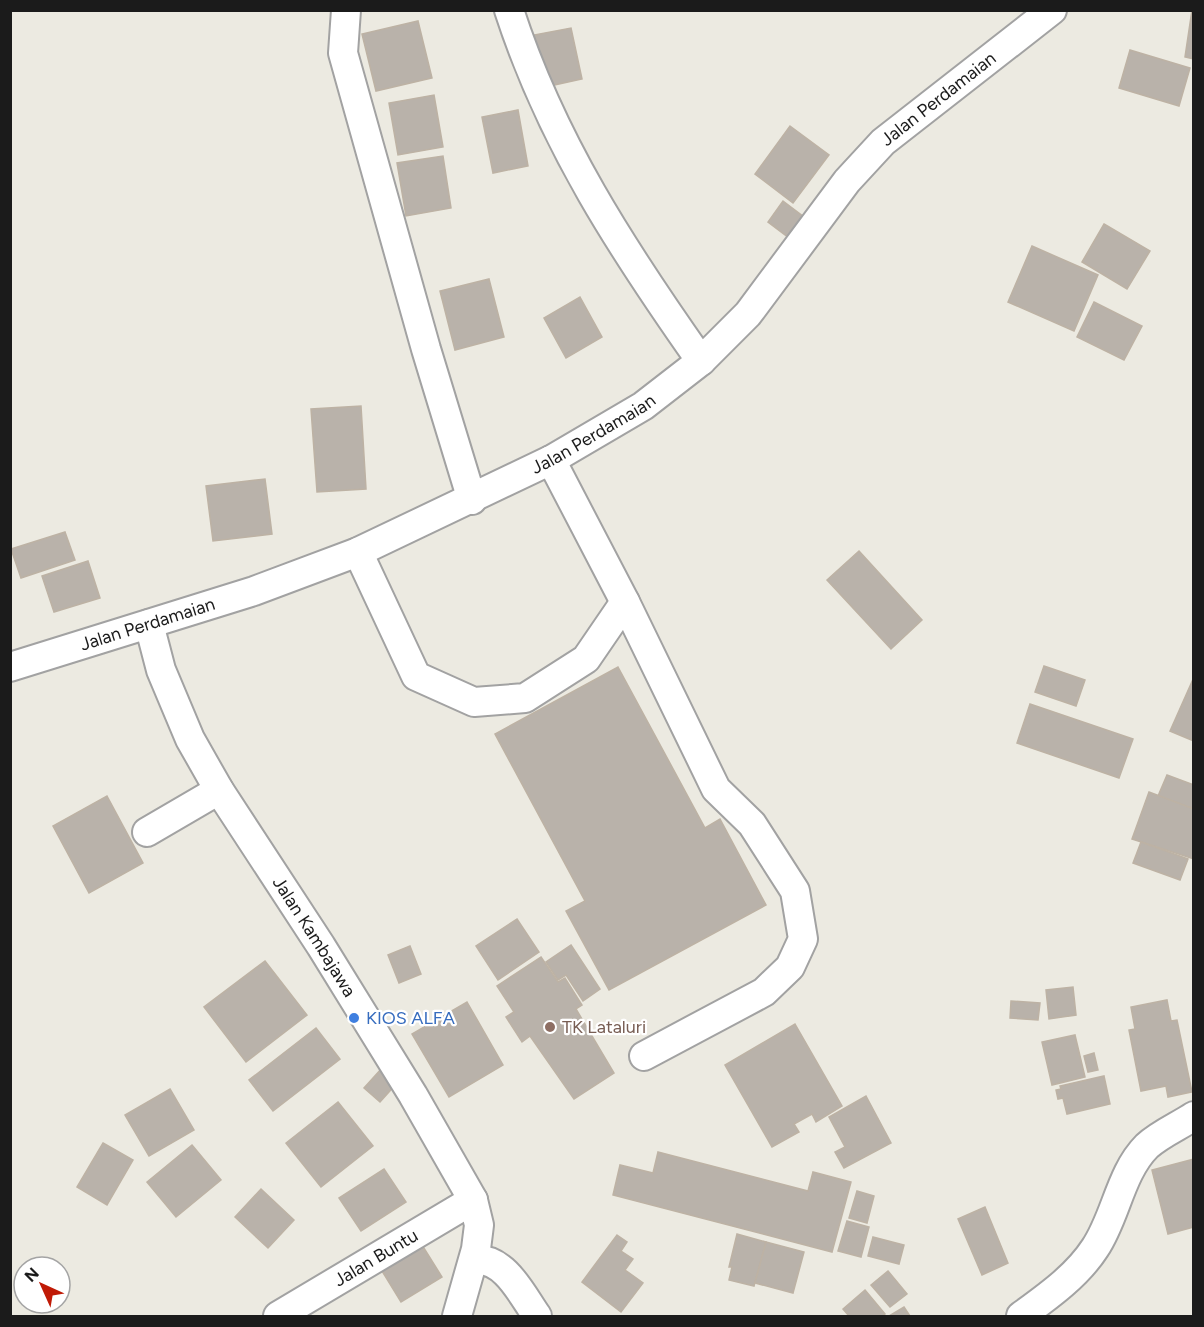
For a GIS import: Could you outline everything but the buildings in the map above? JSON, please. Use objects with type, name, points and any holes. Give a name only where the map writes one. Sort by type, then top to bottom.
[{"type":"street","points":[[346,10],[343,52],[426,349],[472,500]]},
{"type":"street","points":[[509,10],[550,114],[583,182],[635,267],[701,361]]},
{"type":"street","name":"Jalan Perdamaian","points":[[10,667],[254,591],[358,552],[472,500],[551,460],[643,406],[701,361],[748,314],[847,181],[883,142],[1052,10]]},
{"type":"street","points":[[551,460],[625,602],[716,789],[752,824],[795,891],[803,939],[790,967],[764,992],[721,1017],[644,1056]]},
{"type":"street","points":[[358,552],[416,676],[474,702],[525,698],[586,659],[625,602]]},
{"type":"street","name":"Jalan Kambajawa","points":[[149,624],[161,670],[190,739],[219,790],[321,946],[419,1105],[473,1200],[479,1225],[474,1260],[457,1317]]},
{"type":"street","points":[[147,831],[219,790]]},
{"type":"street","points":[[1021,1317],[1070,1276],[1094,1250],[1108,1226],[1131,1170],[1148,1146],[1194,1116]]},
{"type":"street","name":"Jalan Buntu","points":[[278,1317],[473,1200]]},
{"type":"street","points":[[474,1260],[494,1263],[507,1274],[537,1317]]},
{"type":"place","name":"KIOS ALFA","points":[[354,1018]]},
{"type":"place","name":"TK Lataluri","points":[[550,1027]]}]
